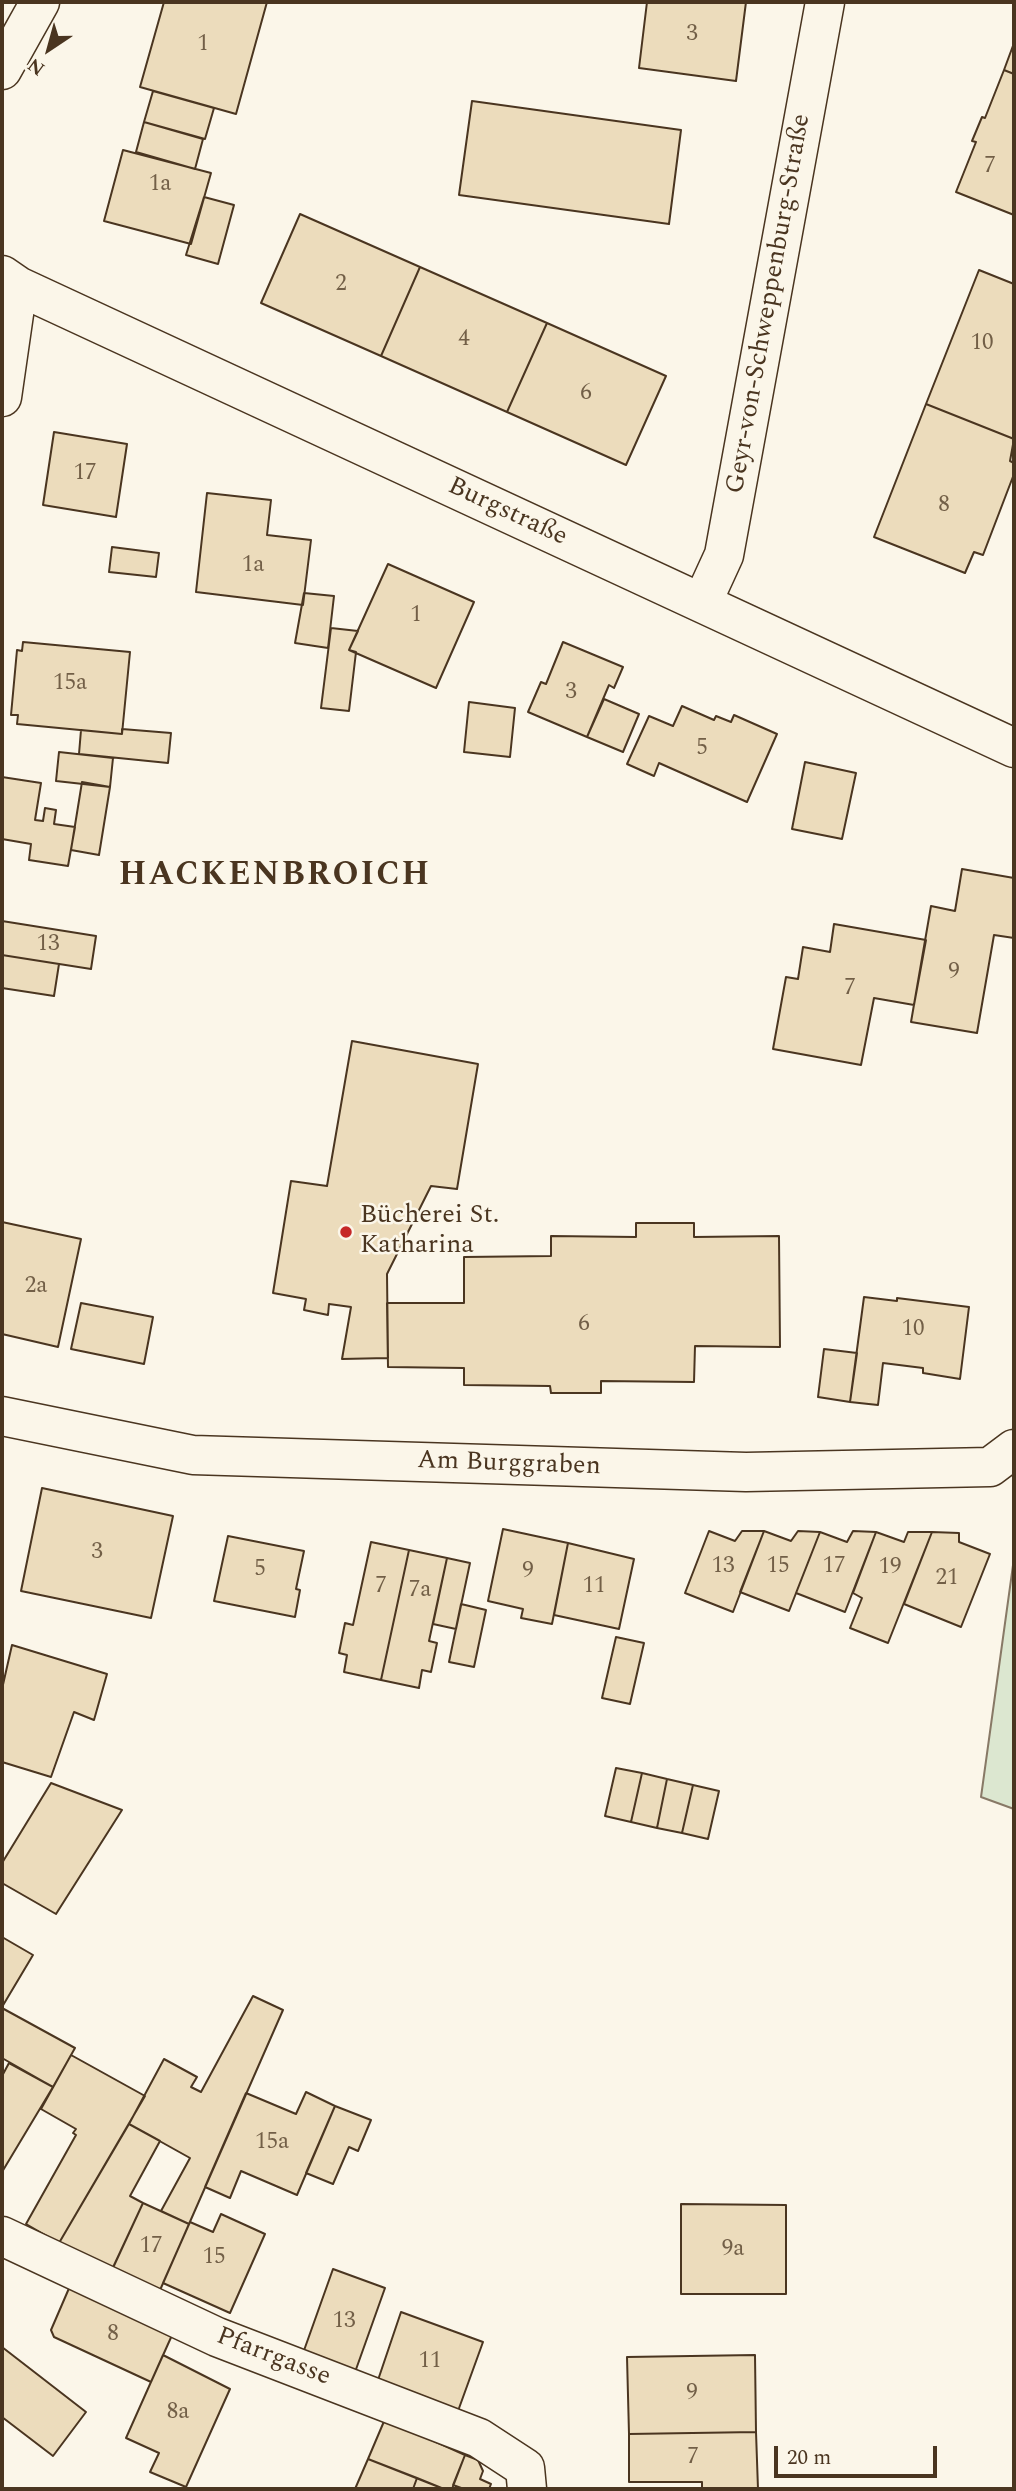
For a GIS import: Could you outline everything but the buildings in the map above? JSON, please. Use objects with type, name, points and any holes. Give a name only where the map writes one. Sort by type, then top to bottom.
[{"type":"street","name":"Geyr-von-Schweppenburg-Straße","points":[[702,603],[724,555],[825,2]]},
{"type":"street","points":[[2,70],[33,17]]},
{"type":"street","name":"Burgstraße","points":[[10,281],[1014,748]]},
{"type":"street","points":[[2,397],[10,281]]},
{"type":"street","name":"Am Burggraben","points":[[2,1416],[207,1456],[746,1472],[990,1467],[1014,1449]]},
{"type":"street","name":"Pfarrgasse","points":[[2,2236],[216,2337],[479,2438],[525,2468],[527,2489]]},
{"type":"green space","points":[[1014,1558],[1014,1809],[981,1797]]},
{"type":"place","name":"Bücherei St. Katharina","points":[[346,1232]]},
{"type":"district","name":"HACKENBROICH","points":[[275,878]]}]
